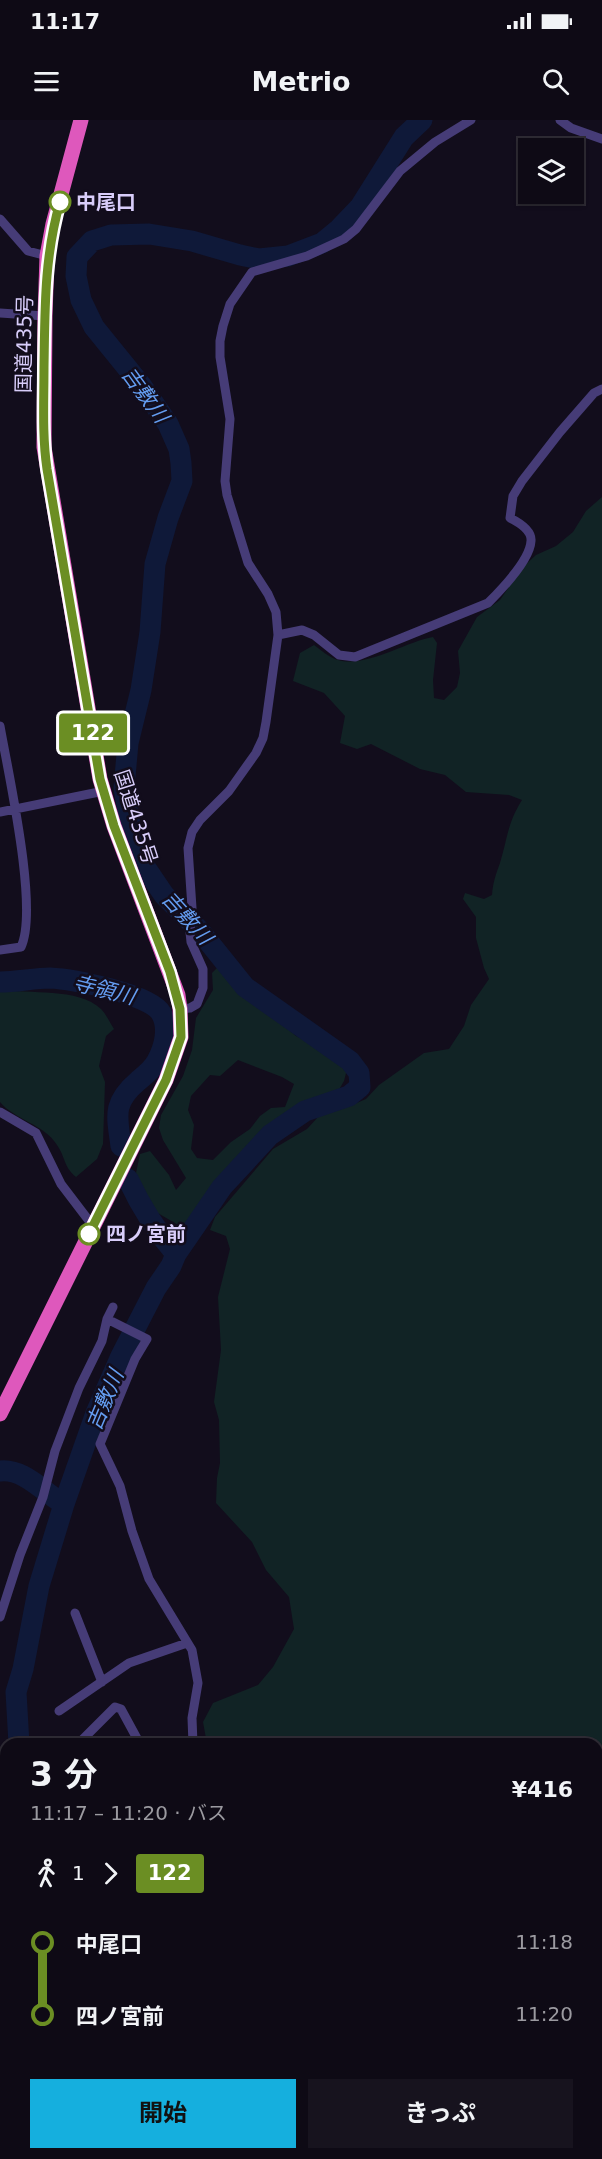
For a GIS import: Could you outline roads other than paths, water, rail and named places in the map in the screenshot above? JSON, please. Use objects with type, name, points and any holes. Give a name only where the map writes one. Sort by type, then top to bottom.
[{"type":"highway","name":"国道435号","points":[[0,1414],[166,1080],[181,1037],[180,1009],[170,972],[114,826],[104,791],[44,447],[48,256],[53,224],[81,120]]},
{"type":"street","points":[[180,1009],[190,1008],[197,1004],[203,988],[203,969],[191,942],[190,932],[192,908],[188,848],[192,832],[200,820],[229,791],[260,746],[271,696],[278,635],[276,612],[248,563],[227,495],[225,481],[230,420],[220,341],[231,304],[252,272],[307,256],[344,239],[356,229],[400,171],[435,142],[471,120]]},
{"type":"street","points":[[560,120],[571,128],[602,139]]},
{"type":"street","points":[[0,219],[28,251],[48,256]]},
{"type":"street","points":[[0,313],[45,316]]},
{"type":"street","points":[[278,635],[302,630],[314,635],[339,655],[355,657],[488,603],[505,586],[522,563],[531,542],[530,534],[517,521],[510,518],[513,496],[560,432],[594,393],[602,389]]},
{"type":"street","points":[[0,726],[15,809],[27,904],[24,940],[21,947],[0,951]]},
{"type":"street","points":[[0,812],[104,791]]},
{"type":"street","points":[[0,1112],[36,1133],[61,1184],[93,1226]]},
{"type":"street","points":[[0,1617],[20,1555],[43,1497],[55,1450],[79,1388],[102,1341],[113,1307]]},
{"type":"street","points":[[108,1319],[147,1339],[135,1359],[100,1444],[120,1485],[132,1531],[149,1579],[192,1650],[198,1683],[192,1718],[193,1738]]},
{"type":"street","points":[[75,1613],[102,1682]]},
{"type":"street","points":[[59,1711],[129,1663],[187,1643]]},
{"type":"street","points":[[84,1738],[115,1707],[121,1709],[137,1738]]},
{"type":"waterway","name":"吉敷川","points":[[19,1738],[16,1692],[23,1669],[39,1586],[64,1504],[96,1413],[121,1356],[156,1288],[176,1254],[222,1187],[270,1135],[305,1111],[349,1096],[360,1087],[359,1073],[350,1061],[245,987],[200,931],[164,895],[145,867],[130,825],[124,788],[128,743],[141,690],[150,632],[155,564],[168,518],[182,481],[181,463],[179,449],[168,424],[141,385],[94,327],[81,300],[76,276],[77,257],[92,241],[111,235],[149,234],[192,241],[259,259],[288,256],[322,243],[360,207],[404,137],[422,120]]},
{"type":"waterway","name":"寺領川","points":[[0,982],[50,978],[75,981],[127,994],[154,1006],[161,1013],[166,1031],[160,1056],[120,1103],[118,1118],[121,1146]]},
{"type":"waterway","name":"寺領川","points":[[128,1179],[149,1218],[176,1254]]},
{"type":"waterway","points":[[0,1471],[9,1471],[26,1477],[64,1504]]},
{"type":"place","name":"中尾口","points":[[60,202]]},
{"type":"place","name":"四ノ宮前","points":[[89,1234]]}]
